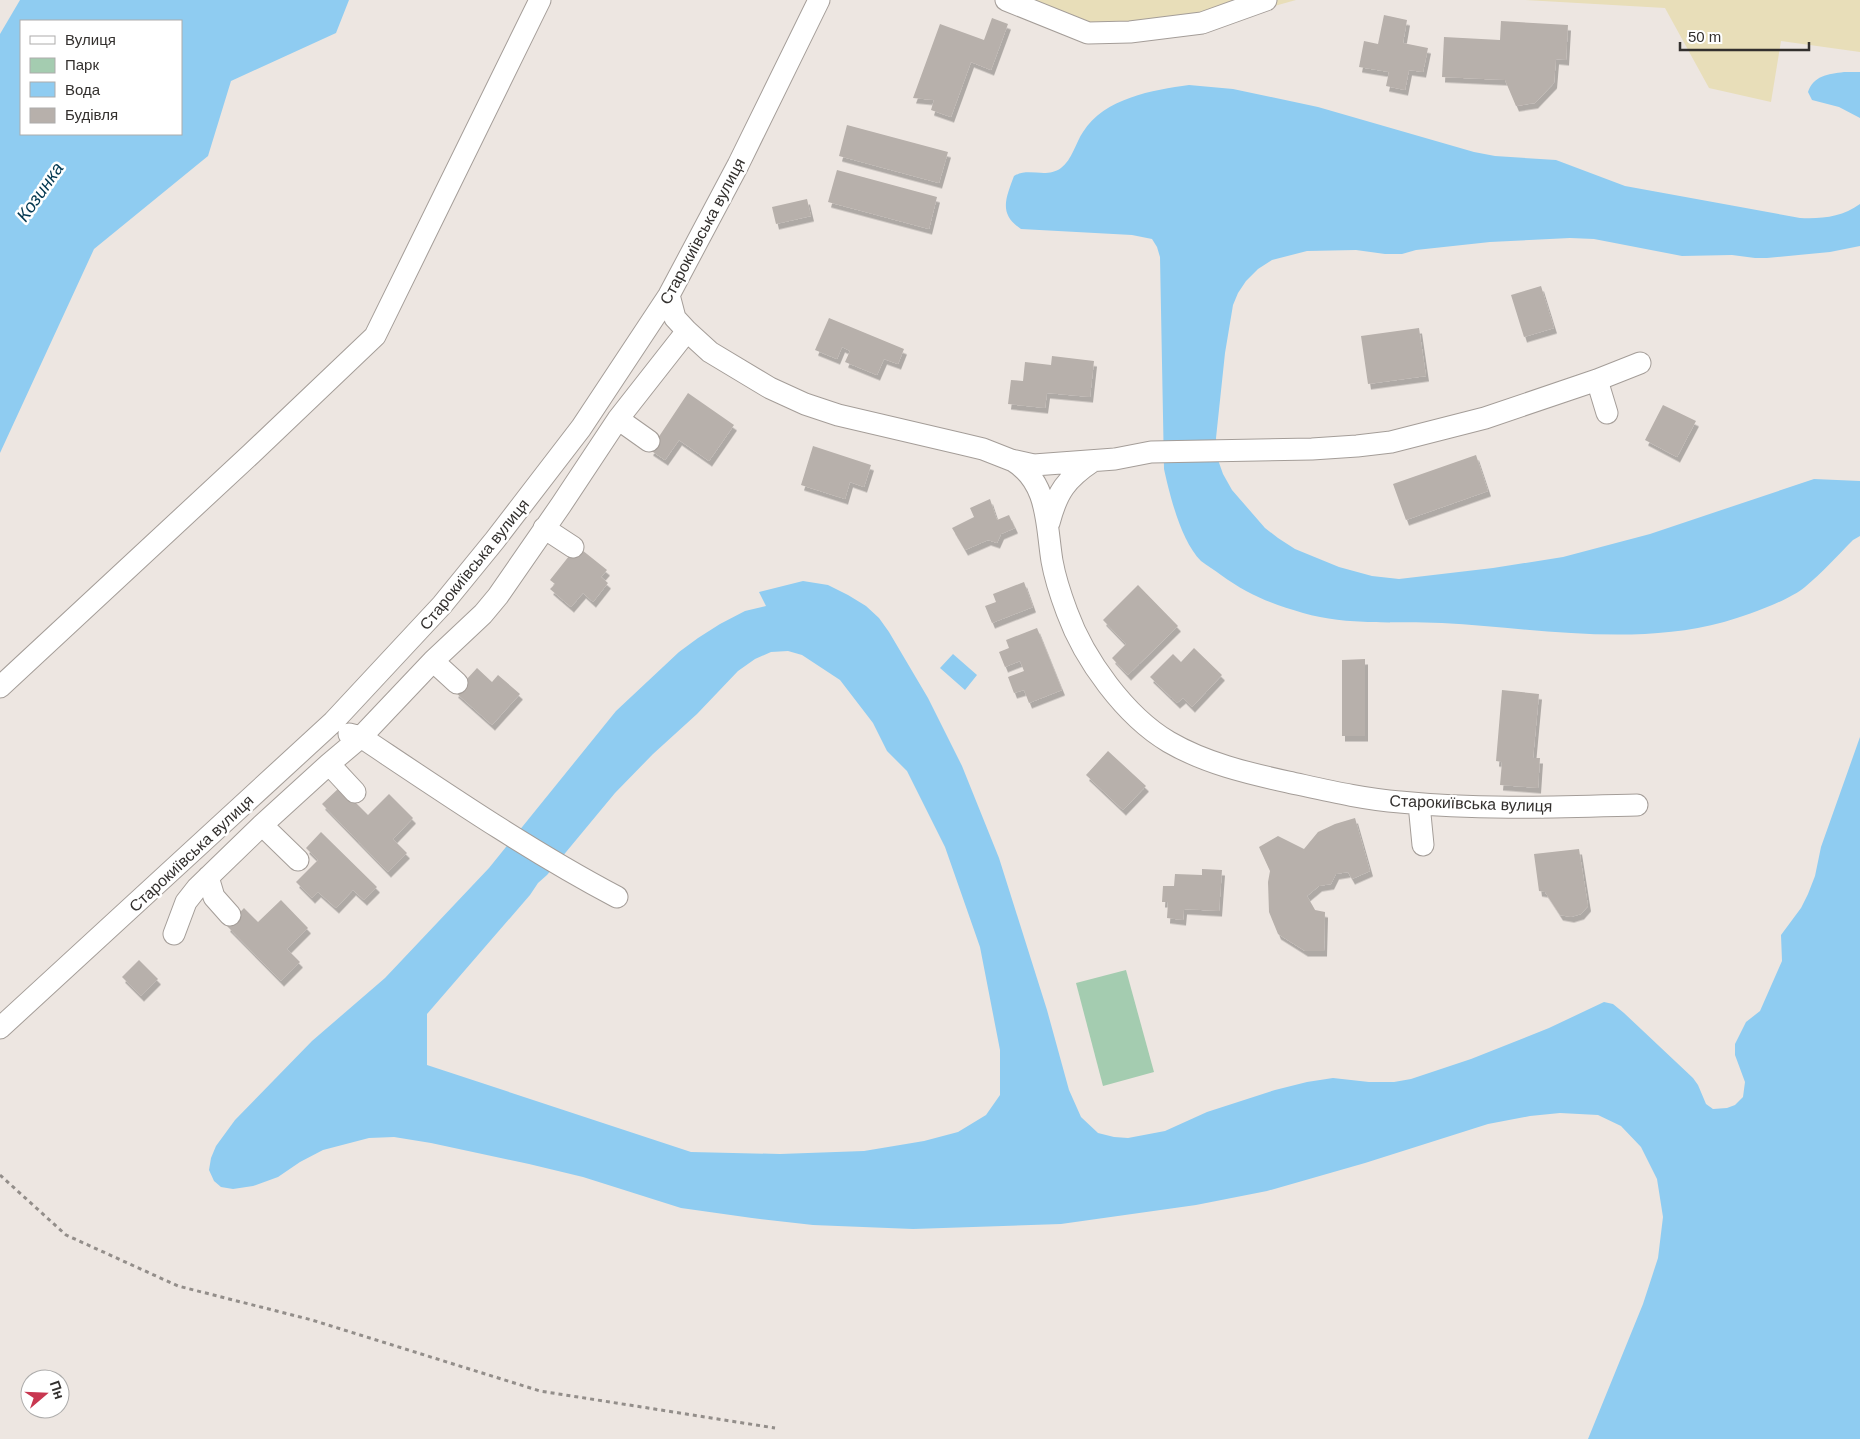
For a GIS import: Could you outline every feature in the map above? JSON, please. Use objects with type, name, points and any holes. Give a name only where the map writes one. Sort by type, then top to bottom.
[{"type":"street","points":[[0,687],[375,336],[540,0]]},
{"type":"street","name":"Старокиївська вулиця","points":[[0,1028],[333,722],[442,605],[522,506],[605,393],[669,295],[738,165],[819,0]]},
{"type":"street","points":[[1006,0],[1088,33],[1130,32],[1202,23],[1266,0]]},
{"type":"street","points":[[669,295],[676,318],[687,331],[710,352],[770,388],[805,404],[855,419],[983,449],[1011,460],[1034,465],[1115,459],[1151,452],[1243,451],[1357,446],[1391,442],[1485,418],[1640,363]]},
{"type":"street","points":[[174,934],[186,902],[203,882],[328,764],[361,737],[433,661],[490,606],[618,419],[687,331]]},
{"type":"street","points":[[1596,380],[1607,413]]},
{"type":"street","points":[[618,419],[648,441]]},
{"type":"street","name":"Старокиївська вулиця","points":[[983,449],[1010,460],[1028,473],[1042,495],[1049,525],[1052,561],[1068,614],[1079,638],[1092,662],[1110,687],[1149,728],[1167,741],[1189,752],[1232,768],[1355,796],[1432,803],[1525,808],[1637,805]]},
{"type":"street","points":[[1049,525],[1054,503],[1063,487],[1075,474],[1093,461]]},
{"type":"street","points":[[544,528],[573,547]]},
{"type":"street","points":[[433,661],[457,683]]},
{"type":"street","points":[[333,722],[346,733],[361,737],[486,820],[584,880],[618,897]]},
{"type":"street","points":[[328,764],[355,792]]},
{"type":"street","points":[[1423,846],[1432,803]]},
{"type":"street","points":[[262,825],[298,860]]},
{"type":"street","points":[[203,882],[230,914]]},
{"type":"path","points":[[0,1175],[66,1235],[178,1286],[312,1320],[540,1391],[775,1428]]},
{"type":"green space","points":[[1126,970],[1154,1072],[1103,1086],[1076,983]]},
{"type":"sand","points":[[1029,0],[1296,0],[1198,27],[1099,29]]},
{"type":"sand","points":[[1525,0],[1860,0],[1860,52],[1781,41],[1771,102],[1709,88],[1665,8]]},
{"type":"water","name":"Козинка","points":[[20,0],[349,0],[336,33],[231,81],[208,156],[94,249],[0,453],[0,34]]},
{"type":"water","points":[[1844,72],[1860,72],[1860,118],[1839,107],[1812,100],[1808,92],[1813,82],[1817,79]]},
{"type":"water","points":[[1189,85],[1233,89],[1318,107],[1474,152],[1495,156],[1556,160],[1625,186],[1800,218],[1831,216],[1846,212],[1860,204],[1860,246],[1830,252],[1767,258],[1732,255],[1682,256],[1594,239],[1570,238],[1490,242],[1416,250],[1402,254],[1356,250],[1307,251],[1272,260],[1258,269],[1246,281],[1233,305],[1225,353],[1216,438],[1217,457],[1223,474],[1232,490],[1265,528],[1278,538],[1295,549],[1339,567],[1372,576],[1399,579],[1493,568],[1563,557],[1650,534],[1814,479],[1860,481],[1860,536],[1853,540],[1805,587],[1778,603],[1724,622],[1654,633],[1584,634],[1442,623],[1337,620],[1280,606],[1260,598],[1231,582],[1201,561],[1188,542],[1177,518],[1164,469],[1160,257],[1157,247],[1152,239],[1132,235],[1021,229],[1009,217],[1006,205],[1008,191],[1014,176],[1026,172],[1049,173],[1061,168],[1065,165],[1083,132],[1092,120],[1103,111],[1145,93]]},
{"type":"water","points":[[803,581],[828,585],[866,606],[879,618],[889,632],[928,698],[962,766],[999,858],[1047,1010],[1069,1090],[1081,1117],[1098,1133],[1114,1137],[1128,1138],[1165,1131],[1207,1112],[1275,1090],[1307,1082],[1333,1078],[1369,1082],[1394,1082],[1411,1079],[1471,1059],[1549,1028],[1604,1002],[1613,1004],[1624,1013],[1693,1078],[1706,1104],[1713,1109],[1727,1108],[1735,1105],[1743,1097],[1745,1082],[1735,1055],[1735,1044],[1746,1022],[1760,1011],[1782,961],[1781,935],[1801,908],[1808,894],[1815,876],[1821,847],[1860,737],[1860,1439],[1588,1439],[1643,1304],[1658,1258],[1663,1217],[1657,1179],[1641,1147],[1621,1126],[1598,1115],[1560,1113],[1530,1116],[1488,1124],[1365,1163],[1267,1191],[1196,1205],[1061,1224],[913,1229],[813,1225],[752,1218],[681,1208],[583,1177],[431,1143],[394,1137],[369,1138],[323,1150],[300,1162],[278,1177],[253,1186],[233,1189],[221,1187],[214,1181],[209,1170],[211,1158],[216,1146],[235,1120],[312,1041],[385,978],[489,868],[616,711],[679,652],[698,638],[745,611],[766,606],[759,592]],"holes":[[[788,651],[802,655],[840,680],[873,723],[887,751],[907,771],[945,847],[980,947],[1000,1050],[1000,1095],[986,1115],[958,1132],[924,1141],[864,1151],[780,1154],[691,1152],[427,1065],[427,1014],[615,793],[653,754],[697,714],[738,671],[755,659],[771,652]]]},
{"type":"water","points":[[953,654],[977,675],[965,690],[940,668]]},
{"type":"building","points":[[1384,15],[1407,20],[1403,43],[1428,48],[1423,72],[1409,70],[1405,90],[1386,86],[1389,72],[1359,67],[1364,41],[1378,44]]},
{"type":"building","points":[[992,18],[1008,24],[991,70],[971,62],[951,117],[931,110],[934,100],[913,98],[940,24],[984,40]]},
{"type":"building","points":[[1501,21],[1568,25],[1566,60],[1556,59],[1554,83],[1535,103],[1516,106],[1505,80],[1442,77],[1444,37],[1500,40]]},
{"type":"building","points":[[847,125],[948,152],[939,183],[839,156]]},
{"type":"building","points":[[837,170],[937,197],[929,229],[828,202]]},
{"type":"building","points":[[807,199],[811,216],[776,224],[772,207]]},
{"type":"building","points":[[1541,286],[1554,328],[1524,337],[1511,295]]},
{"type":"building","points":[[829,318],[904,349],[898,364],[884,359],[877,375],[845,362],[850,351],[842,347],[837,359],[815,350]]},
{"type":"building","points":[[1419,328],[1426,376],[1368,384],[1361,336]]},
{"type":"building","points":[[1052,356],[1094,361],[1090,397],[1047,393],[1045,408],[1008,404],[1011,380],[1023,381],[1025,362],[1051,365]]},
{"type":"building","points":[[688,393],[734,425],[709,461],[679,440],[665,460],[650,450]]},
{"type":"building","points":[[1663,405],[1696,421],[1677,457],[1645,440]]},
{"type":"building","points":[[813,446],[871,465],[864,487],[850,482],[845,499],[801,485]]},
{"type":"building","points":[[1476,455],[1488,491],[1406,520],[1393,484]]},
{"type":"building","points":[[990,499],[997,520],[1009,515],[1015,528],[1001,534],[997,543],[988,540],[965,550],[952,528],[974,517],[970,508]]},
{"type":"building","points":[[577,546],[607,570],[601,577],[608,583],[593,602],[583,593],[571,607],[550,589],[555,584],[550,580]]},
{"type":"building","points":[[1024,582],[1033,607],[992,623],[985,606],[996,602],[993,594]]},
{"type":"building","points":[[1138,585],[1178,626],[1128,675],[1112,658],[1126,644],[1103,620]]},
{"type":"building","points":[[1037,628],[1062,690],[1029,703],[1024,690],[1014,693],[1008,677],[1024,671],[1020,661],[1005,667],[999,652],[1009,648],[1006,640]]},
{"type":"building","points":[[1194,648],[1222,675],[1192,707],[1183,698],[1177,703],[1150,677],[1173,654],[1181,662]]},
{"type":"building","points":[[1365,659],[1365,736],[1342,736],[1342,660]]},
{"type":"building","points":[[477,668],[492,682],[498,675],[520,694],[492,725],[455,692]]},
{"type":"building","points":[[1502,690],[1539,694],[1533,758],[1540,758],[1538,788],[1500,785],[1502,762],[1496,761]]},
{"type":"building","points":[[1108,751],[1146,786],[1123,810],[1086,775]]},
{"type":"building","points":[[340,787],[368,815],[389,794],[413,818],[393,839],[407,853],[388,872],[322,804]]},
{"type":"building","points":[[1355,818],[1370,871],[1352,879],[1348,872],[1336,874],[1331,884],[1319,886],[1307,896],[1315,910],[1325,912],[1324,951],[1305,951],[1278,934],[1269,912],[1268,882],[1270,871],[1259,847],[1278,836],[1304,849],[1318,832]]},
{"type":"building","points":[[321,832],[377,887],[364,900],[353,890],[336,908],[318,892],[312,898],[296,882],[318,860],[306,848]]},
{"type":"building","points":[[1579,849],[1588,906],[1581,914],[1571,917],[1560,915],[1545,892],[1539,891],[1534,854]]},
{"type":"building","points":[[1202,869],[1222,870],[1219,911],[1184,909],[1183,920],[1167,918],[1168,902],[1162,902],[1163,886],[1174,886],[1175,874],[1202,875]]},
{"type":"building","points":[[281,900],[308,928],[287,949],[300,962],[281,981],[227,926],[244,908],[258,922]]},
{"type":"building","points":[[139,960],[158,979],[141,996],[122,977]]}]
